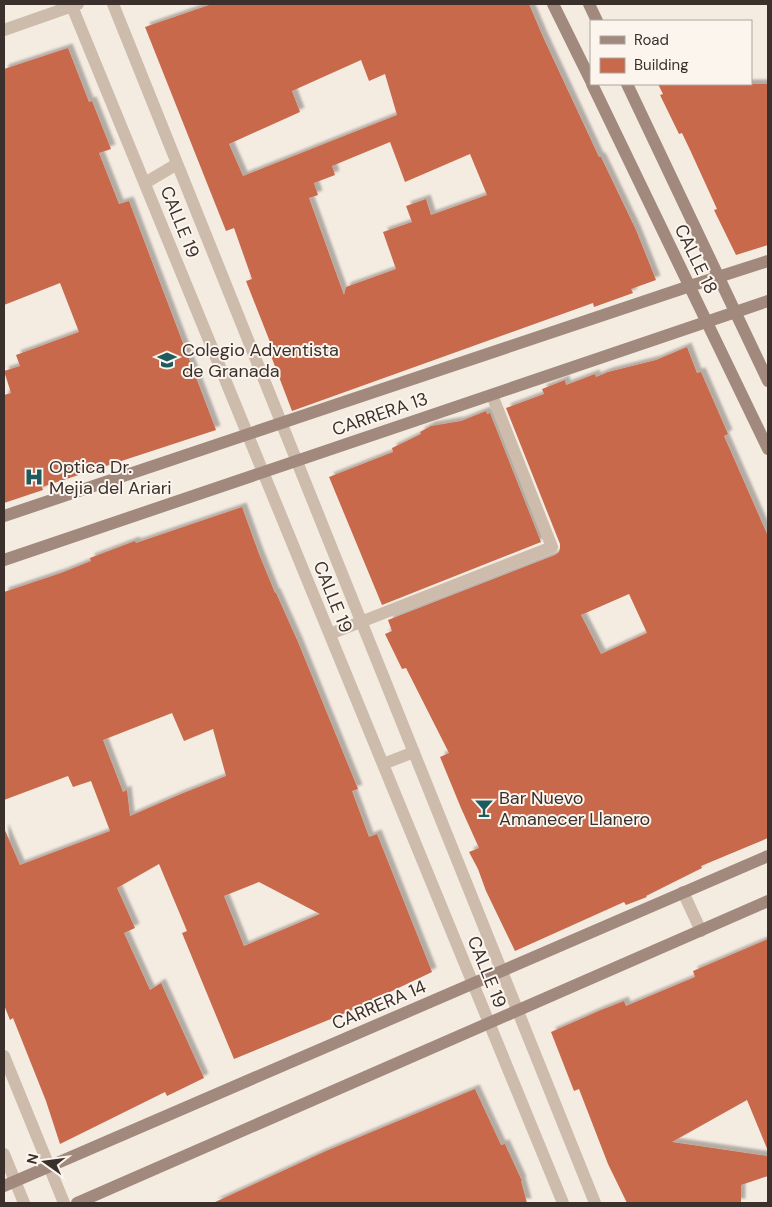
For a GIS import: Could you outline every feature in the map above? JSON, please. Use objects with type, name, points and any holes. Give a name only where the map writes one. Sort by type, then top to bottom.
[{"type":"street","name":"CALLE 19","points":[[74,4],[145,183],[563,1203]]},
{"type":"street","points":[[4,30],[74,4]]},
{"type":"street","name":"CALLE 19","points":[[113,4],[596,1203]]},
{"type":"street","name":"CALLE 18","points":[[553,4],[590,81]]},
{"type":"street","points":[[589,4],[597,20]]},
{"type":"street","name":"CALLE 18","points":[[592,85],[768,449]]},
{"type":"street","name":"CALLE 18","points":[[627,85],[768,381]]},
{"type":"street","points":[[145,183],[178,164]]},
{"type":"street","name":"CARRERA 13","points":[[4,516],[768,261]]},
{"type":"street","name":"CARRERA 13","points":[[4,560],[768,301]]},
{"type":"street","points":[[330,634],[552,546],[492,395]]},
{"type":"street","points":[[383,764],[414,752]]},
{"type":"street","name":"CARRERA 14","points":[[9,1184],[768,856]]},
{"type":"street","points":[[683,892],[701,931]]},
{"type":"street","points":[[77,1203],[768,901]]},
{"type":"street","points":[[4,1056],[64,1203]]},
{"type":"street","points":[[4,1154],[9,1184],[24,1203]]},
{"type":"building","points":[[212,4],[529,4],[599,157],[601,157],[636,230],[656,280],[631,289],[633,293],[594,307],[593,303],[292,411],[268,348],[272,347],[246,281],[252,279],[234,228],[226,231],[145,27]],"holes":[[[361,60],[369,81],[385,74],[397,115],[243,176],[229,144],[300,112],[292,91]],[[390,142],[405,182],[470,154],[487,195],[431,215],[426,199],[406,206],[412,222],[383,232],[396,269],[346,287],[344,295],[309,198],[318,195],[314,183],[335,175],[332,166]]]},
{"type":"building","points":[[68,48],[89,102],[92,101],[111,149],[99,153],[119,204],[129,201],[216,430],[42,487],[43,490],[4,503],[4,395],[11,393],[4,371],[20,366],[16,355],[79,332],[60,283],[4,305],[4,69]]},
{"type":"building","points":[[768,84],[768,245],[736,255],[714,210],[717,209],[682,133],[679,134],[660,95],[663,94],[658,85]]},
{"type":"building","points":[[687,347],[697,373],[701,372],[728,434],[724,436],[768,536],[768,838],[701,866],[702,868],[647,897],[626,905],[624,902],[515,951],[469,852],[479,848],[440,757],[449,753],[406,668],[402,669],[385,634],[392,631],[388,620],[559,552],[560,544],[506,408],[544,394],[542,389],[565,380],[566,385],[595,374],[596,377],[608,372],[656,360]],"holes":[[[629,594],[647,633],[601,654],[581,615]]]},
{"type":"building","points":[[486,411],[487,414],[490,413],[541,542],[382,605],[329,477],[393,452],[392,448],[421,434],[420,432],[431,426],[461,421]]},
{"type":"building","points":[[242,507],[275,593],[298,642],[358,789],[352,791],[369,837],[377,834],[432,972],[350,1011],[234,1059],[182,933],[187,931],[159,864],[117,888],[135,928],[124,933],[150,990],[161,983],[204,1078],[167,1096],[165,1092],[60,1144],[46,1101],[13,1018],[10,1020],[4,1005],[4,828],[20,865],[110,831],[91,781],[73,787],[68,776],[4,800],[4,592],[61,573],[91,561],[90,558],[135,541],[136,543]],"holes":[[[172,713],[184,741],[213,729],[226,776],[130,816],[127,790],[123,792],[103,740]],[[259,882],[320,914],[244,946],[224,896]]]},
{"type":"building","points":[[768,939],[768,1151],[747,1100],[672,1142],[768,1156],[768,1176],[741,1185],[741,1203],[627,1203],[608,1164],[579,1089],[574,1091],[551,1032],[624,1001],[626,1006],[695,977],[693,971]]},
{"type":"building","points":[[475,1089],[501,1145],[505,1144],[522,1181],[527,1203],[213,1203],[326,1151]]},
{"type":"place","name":"Colegio Adventista de Granada","points":[[167,360]]},
{"type":"place","name":"Optica Dr. Mejia del Ariari","points":[[34,477]]},
{"type":"place","name":"Bar Nuevo Amanecer Llanero","points":[[484,808]]}]
